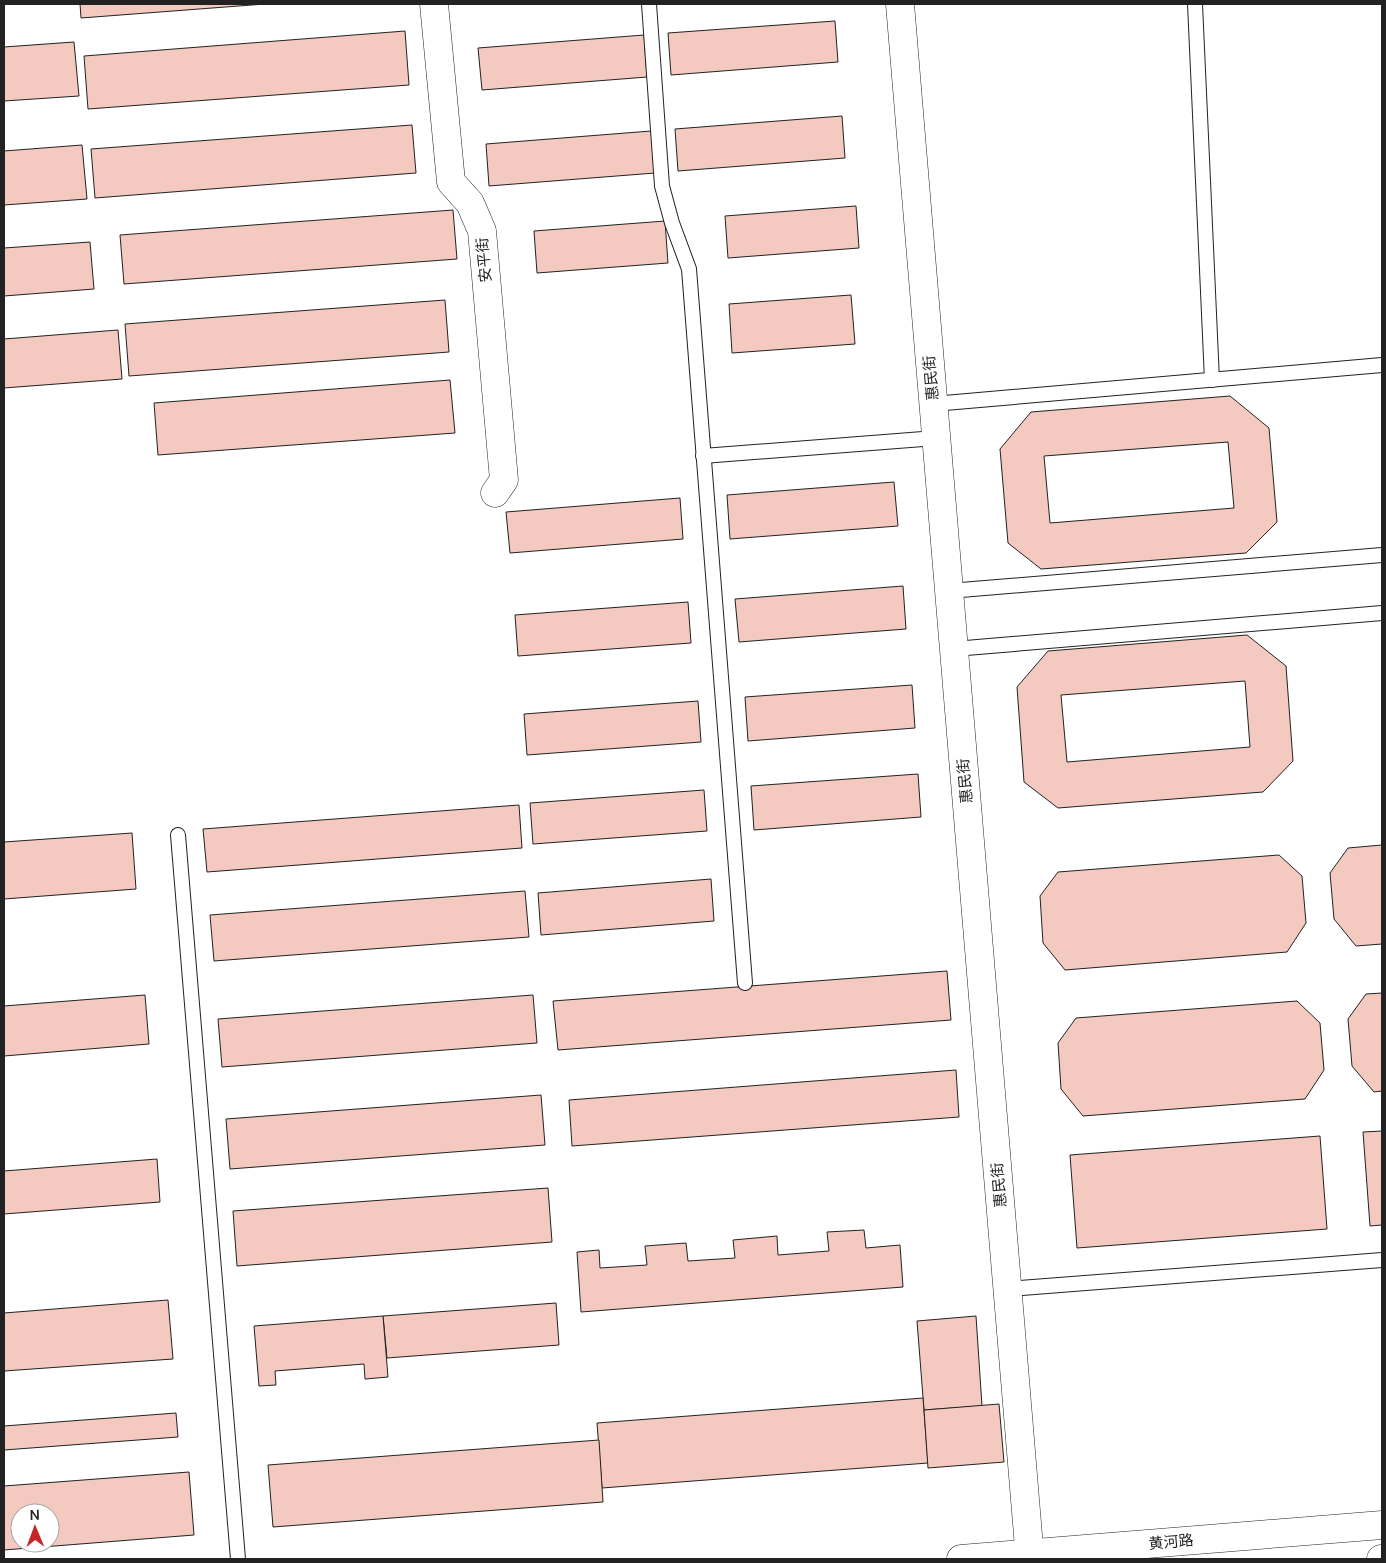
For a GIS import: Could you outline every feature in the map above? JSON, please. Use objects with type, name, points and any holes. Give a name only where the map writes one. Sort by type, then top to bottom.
[{"type":"street","name":"安平街","points":[[434,4],[451,182],[470,203],[482,231],[504,480],[495,494]]},
{"type":"street","name":"惠民街","points":[[900,4],[1030,1556]]},
{"type":"street","name":"黄河路","points":[[960,1559],[1030,1556],[1382,1525]]},
{"type":"lane","points":[[649,4],[662,186],[672,222],[689,269],[745,983]]},
{"type":"lane","points":[[1195,4],[1212,380]]},
{"type":"lane","points":[[933,404],[1382,366]]},
{"type":"lane","points":[[703,456],[936,438]]},
{"type":"lane","points":[[949,591],[1382,554]]},
{"type":"lane","points":[[954,649],[1382,613]]},
{"type":"lane","points":[[178,835],[238,1559]]},
{"type":"lane","points":[[1008,1289],[1382,1260]]},
{"type":"building","points":[[80,4],[265,4],[81,18]]},
{"type":"building","points":[[835,21],[838,62],[671,75],[668,33]]},
{"type":"building","points":[[405,31],[409,85],[88,109],[84,56]]},
{"type":"building","points":[[644,35],[647,77],[482,90],[478,48]]},
{"type":"building","points":[[74,42],[79,96],[4,101],[4,47]]},
{"type":"building","points":[[842,116],[845,158],[678,171],[675,129]]},
{"type":"building","points":[[412,125],[416,173],[95,198],[91,149]]},
{"type":"building","points":[[651,131],[655,173],[489,186],[486,144]]},
{"type":"building","points":[[82,145],[87,199],[4,205],[4,151]]},
{"type":"building","points":[[856,206],[859,248],[728,258],[725,216]]},
{"type":"building","points":[[453,210],[457,259],[124,284],[120,235]]},
{"type":"building","points":[[665,221],[668,263],[537,273],[534,231]]},
{"type":"building","points":[[90,242],[94,289],[4,296],[4,248]]},
{"type":"building","points":[[851,295],[855,344],[732,353],[729,304]]},
{"type":"building","points":[[445,300],[449,352],[129,376],[125,324]]},
{"type":"building","points":[[118,330],[122,379],[4,388],[4,339]]},
{"type":"building","points":[[450,380],[455,433],[158,455],[154,403]]},
{"type":"building","points":[[1230,396],[1269,428],[1277,522],[1246,553],[1041,569],[1008,543],[1000,449],[1031,412]],"holes":[[[1228,442],[1234,508],[1050,523],[1044,456]]]},
{"type":"building","points":[[894,482],[898,526],[730,539],[727,495]]},
{"type":"building","points":[[680,498],[683,539],[510,553],[506,512]]},
{"type":"building","points":[[903,586],[906,629],[739,642],[735,599]]},
{"type":"building","points":[[688,602],[691,643],[518,656],[515,615]]},
{"type":"building","points":[[1247,635],[1286,666],[1293,761],[1263,792],[1058,808],[1024,782],[1017,687],[1048,651]],"holes":[[[1245,681],[1250,747],[1067,762],[1061,695]]]},
{"type":"building","points":[[912,685],[915,728],[748,741],[745,697]]},
{"type":"building","points":[[698,701],[701,742],[527,755],[524,714]]},
{"type":"building","points":[[918,774],[921,817],[754,830],[751,786]]},
{"type":"building","points":[[704,790],[707,831],[533,844],[530,803]]},
{"type":"building","points":[[519,805],[522,848],[207,872],[203,829]]},
{"type":"building","points":[[132,833],[136,889],[4,899],[4,842]]},
{"type":"building","points":[[1382,845],[1382,944],[1356,946],[1334,919],[1330,873],[1348,848]]},
{"type":"building","points":[[1279,855],[1302,876],[1306,923],[1287,952],[1065,970],[1043,943],[1040,896],[1058,872]]},
{"type":"building","points":[[711,879],[714,921],[541,935],[538,893]]},
{"type":"building","points":[[525,891],[529,937],[214,961],[210,915]]},
{"type":"building","points":[[947,971],[951,1020],[558,1050],[553,1001]]},
{"type":"building","points":[[1382,993],[1382,1091],[1374,1092],[1352,1066],[1348,1019],[1366,994]]},
{"type":"building","points":[[145,995],[149,1044],[4,1056],[4,1006]]},
{"type":"building","points":[[533,995],[537,1043],[222,1067],[218,1019]]},
{"type":"building","points":[[1297,1001],[1320,1023],[1324,1070],[1305,1099],[1083,1116],[1061,1089],[1058,1043],[1076,1018]]},
{"type":"building","points":[[956,1070],[959,1117],[572,1146],[569,1100]]},
{"type":"building","points":[[541,1095],[545,1145],[230,1169],[226,1119]]},
{"type":"building","points":[[1382,1131],[1382,1225],[1370,1226],[1363,1132]]},
{"type":"building","points":[[1320,1136],[1327,1229],[1077,1248],[1070,1155]]},
{"type":"building","points":[[157,1159],[160,1202],[4,1214],[4,1171]]},
{"type":"building","points":[[548,1188],[552,1242],[237,1266],[233,1211]]},
{"type":"building","points":[[864,1230],[866,1248],[900,1245],[903,1287],[581,1312],[577,1252],[599,1250],[600,1268],[647,1265],[645,1246],[686,1243],[688,1261],[735,1258],[733,1240],[777,1236],[778,1255],[829,1251],[827,1232]]},
{"type":"building","points":[[168,1300],[173,1359],[4,1371],[4,1313]]},
{"type":"building","points":[[556,1303],[559,1345],[387,1358],[383,1316]]},
{"type":"building","points":[[383,1316],[388,1377],[365,1379],[364,1364],[275,1371],[276,1385],[259,1386],[254,1326]]},
{"type":"building","points":[[976,1316],[982,1406],[924,1410],[917,1321]]},
{"type":"building","points":[[923,1398],[928,1463],[602,1488],[597,1423]]},
{"type":"building","points":[[999,1404],[1004,1462],[928,1468],[924,1410]]},
{"type":"building","points":[[176,1413],[178,1437],[4,1450],[4,1426]]},
{"type":"building","points":[[599,1440],[603,1502],[273,1527],[268,1465]]},
{"type":"building","points":[[189,1472],[194,1535],[60,1546],[60,1503],[10,1503],[10,1550],[4,1550],[4,1486]]}]
